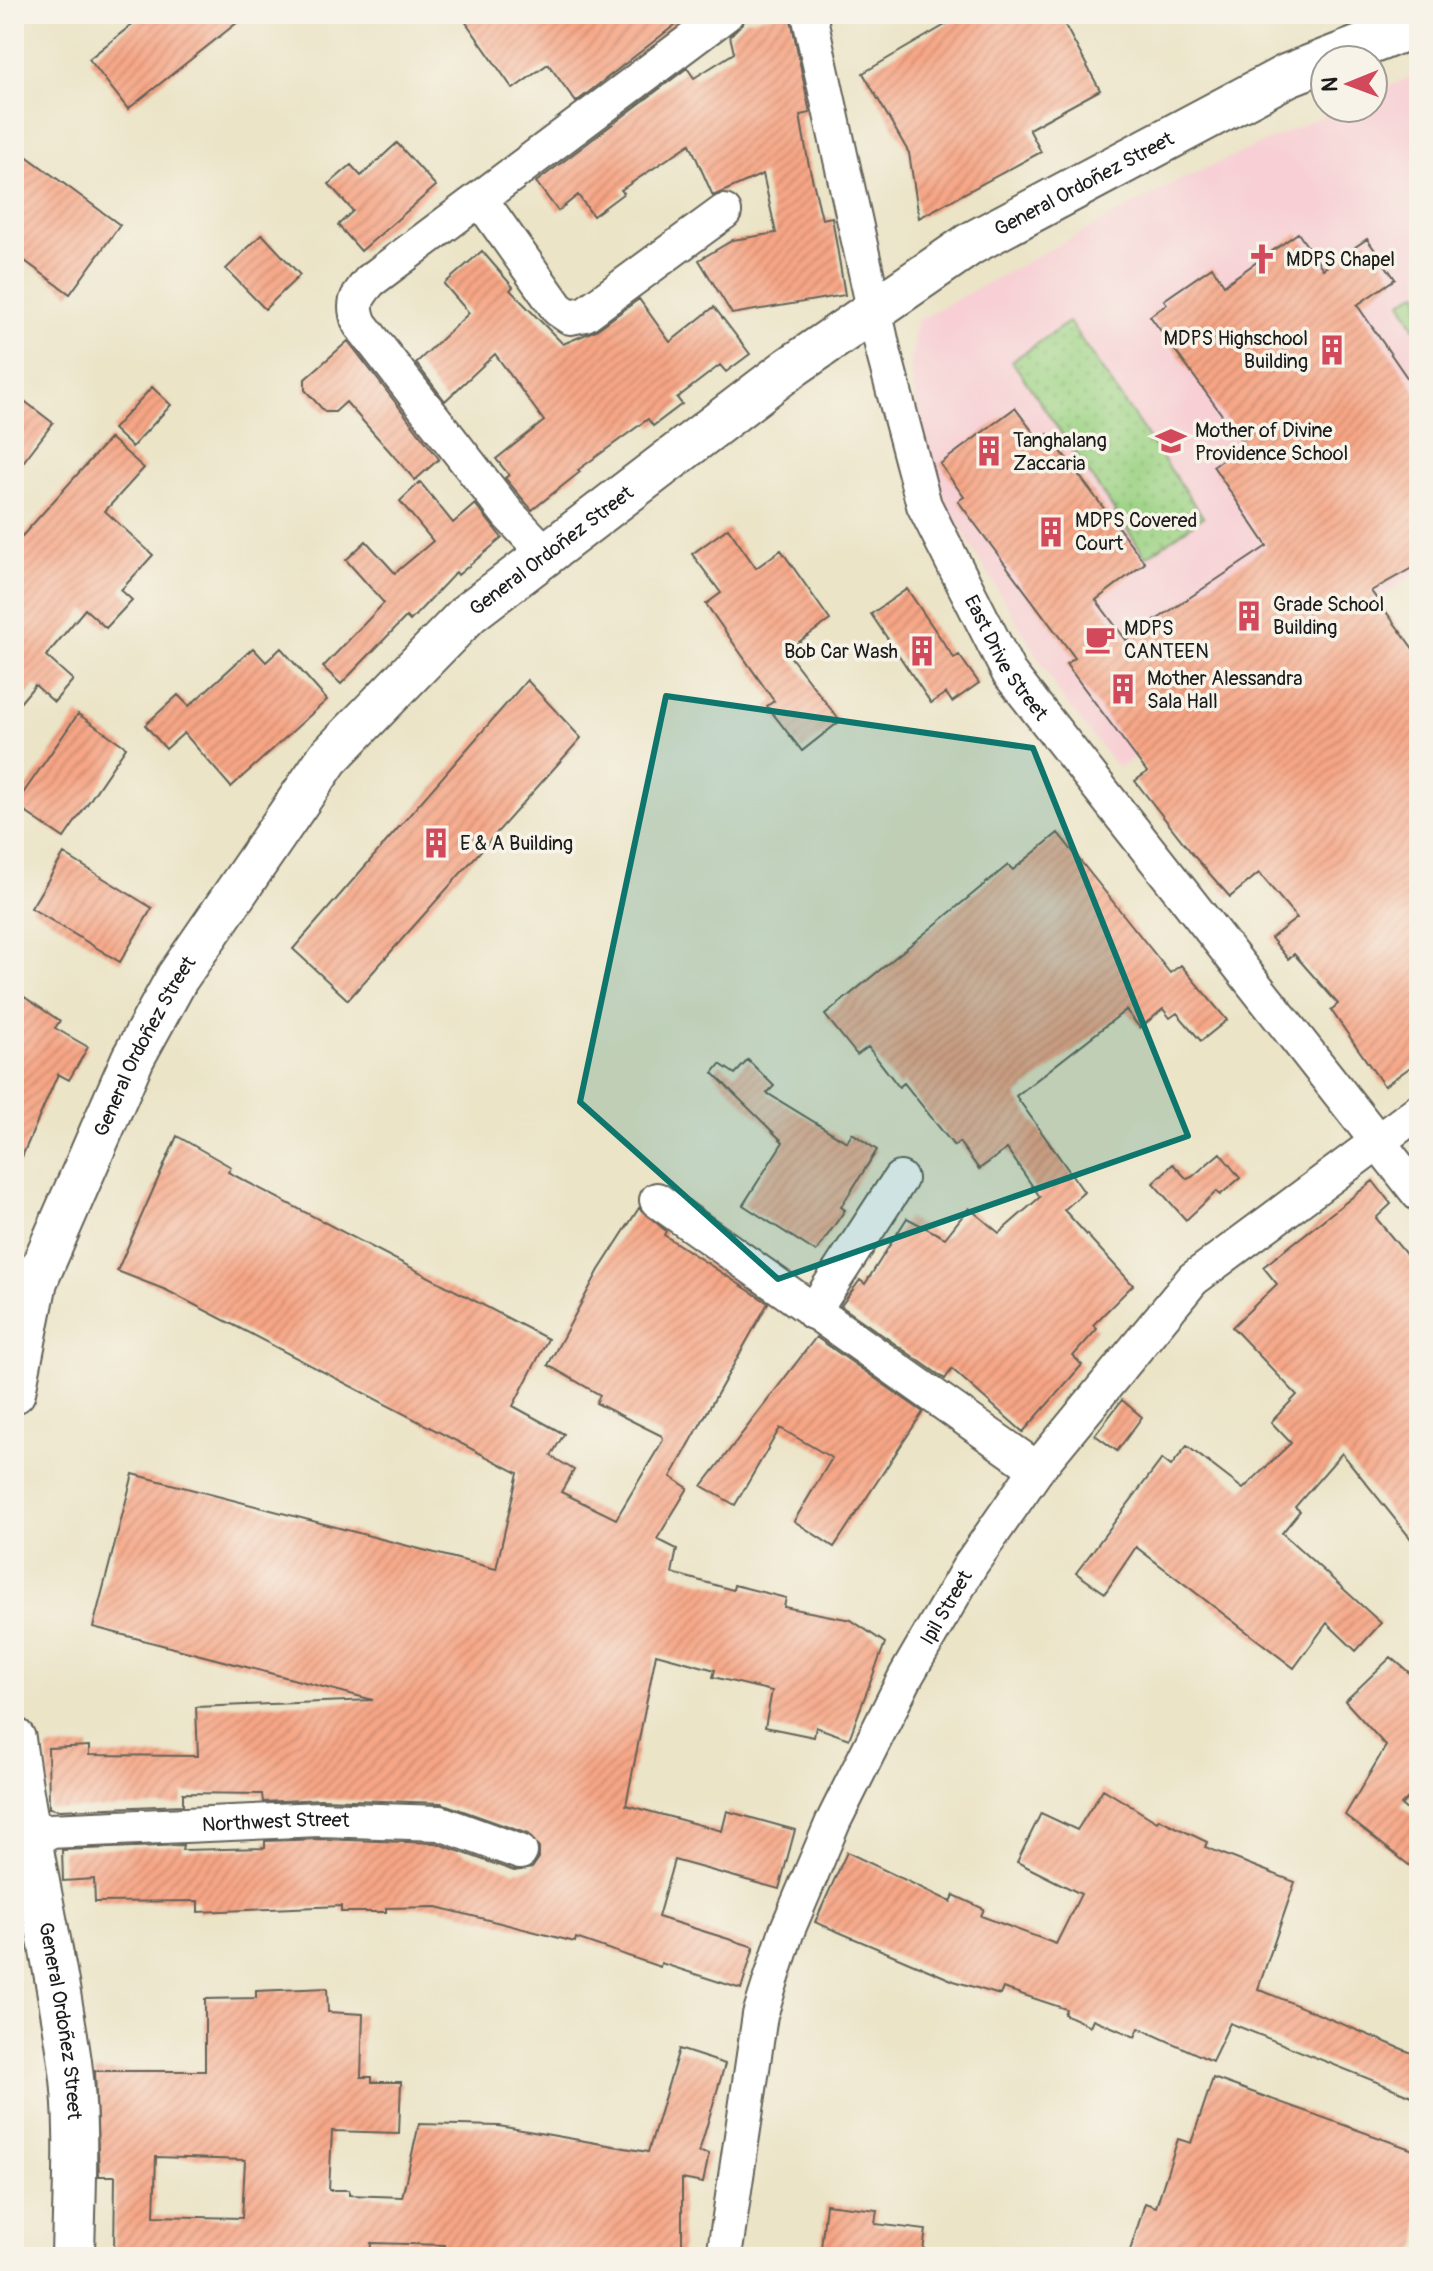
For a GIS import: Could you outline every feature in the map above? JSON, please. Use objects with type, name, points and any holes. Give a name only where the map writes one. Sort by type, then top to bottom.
[{"type":"main road","name":"General Ordoñez Street","points":[[14,1392],[36,1281],[133,1058],[177,978],[328,758],[469,613],[544,552],[873,309],[970,244],[1288,75],[1419,24]]},
{"type":"main road","name":"General Ordoñez Street","points":[[14,1739],[26,1832],[70,2064],[74,2109],[73,2257]]},
{"type":"street","points":[[544,552],[508,514],[369,336],[353,308],[357,295],[370,281],[726,14]]},
{"type":"street","name":"East Drive Street","points":[[809,14],[873,309],[924,505],[1009,673],[1419,1194]]},
{"type":"street","points":[[480,199],[558,309],[570,317],[585,314],[724,212]]},
{"type":"street","name":"Ipil Street","points":[[724,2257],[760,2015],[786,1933],[833,1822],[906,1676],[971,1564],[1037,1469],[1193,1279],[1419,1111]]},
{"type":"street","points":[[813,1312],[900,1179]]},
{"type":"street","points":[[657,1200],[1037,1469]]},
{"type":"street","name":"Northwest Street","points":[[26,1832],[320,1819],[440,1823],[520,1852]]},
{"type":"highlighted area","points":[[666,696],[1033,748],[1188,1136],[778,1279],[580,1102]]},
{"type":"shaded area","name":"Mother of Divine Providence School","points":[[1419,73],[1419,572],[1118,768],[1065,702],[931,479],[910,372],[916,321],[1180,180],[1309,122],[1389,124],[1389,86]]},
{"type":"green space","points":[[1419,292],[1419,336],[1401,301]]},
{"type":"green space","points":[[1069,322],[1203,517],[1146,557],[1012,361]]},
{"type":"building","points":[[145,14],[248,14],[128,109],[89,59]]},
{"type":"building","points":[[460,14],[689,14],[576,102],[548,64],[513,89]]},
{"type":"building","points":[[790,14],[810,113],[800,115],[808,161],[822,219],[832,217],[845,295],[732,314],[699,260],[733,240],[776,233],[763,174],[713,196],[690,144],[621,190],[624,193],[593,216],[578,195],[558,211],[536,182],[687,68],[694,78],[734,53],[730,36],[745,20]]},
{"type":"building","points":[[964,14],[1059,14],[1100,90],[1029,129],[1041,152],[919,218],[909,153],[863,73]]},
{"type":"building","points":[[397,143],[436,186],[361,251],[338,225],[353,211],[329,184],[351,165],[361,176]]},
{"type":"building","points":[[14,147],[120,225],[70,294],[14,253]]},
{"type":"building","points":[[1298,233],[1323,269],[1367,239],[1395,279],[1357,305],[1419,395],[1419,564],[1371,591],[1419,657],[1419,1061],[1384,1086],[1331,1010],[1338,1004],[1294,954],[1288,959],[1271,938],[1297,918],[1259,873],[1230,897],[1135,781],[1147,772],[1066,664],[1075,658],[958,501],[964,497],[940,464],[1015,408],[1039,440],[1048,434],[1145,563],[1096,600],[1126,640],[1267,546],[1213,466],[1244,445],[1150,316],[1167,304],[1164,300],[1212,267],[1224,285]]},
{"type":"building","points":[[262,234],[300,275],[265,309],[226,269]]},
{"type":"building","points":[[482,251],[513,287],[510,290],[563,344],[596,330],[639,299],[670,342],[714,307],[750,354],[726,372],[720,365],[677,398],[682,404],[653,426],[648,419],[578,470],[580,472],[532,510],[505,478],[509,475],[496,459],[544,421],[495,354],[445,401],[416,363],[469,313],[444,284]]},
{"type":"building","points":[[348,341],[439,459],[415,480],[346,402],[335,412],[325,412],[305,390],[305,379]]},
{"type":"building","points":[[152,387],[171,405],[132,447],[113,429]]},
{"type":"building","points":[[14,393],[53,423],[14,474]]},
{"type":"building","points":[[110,438],[144,468],[105,511],[153,555],[121,590],[132,600],[106,628],[85,609],[46,656],[73,680],[54,702],[35,685],[14,710],[14,545]]},
{"type":"building","points":[[420,482],[453,523],[475,504],[502,538],[458,575],[456,572],[410,621],[406,617],[341,684],[323,667],[384,603],[346,560],[366,541],[395,573],[433,541],[400,501]]},
{"type":"building","points":[[728,528],[756,568],[781,550],[830,620],[786,651],[840,721],[802,751],[767,706],[774,701],[706,604],[721,593],[692,554]]},
{"type":"building","points":[[907,589],[954,658],[959,655],[979,683],[952,702],[946,693],[931,703],[871,614]]},
{"type":"building","points":[[253,648],[266,662],[281,648],[327,700],[231,787],[184,733],[166,749],[145,725],[178,695],[189,706]]},
{"type":"building","name":"E & A Building","points":[[527,680],[581,738],[348,1000],[293,949]]},
{"type":"building","points":[[78,714],[126,747],[64,838],[15,805]]},
{"type":"building","points":[[1058,833],[1170,973],[1181,965],[1227,1020],[1201,1041],[1177,1013],[1170,1018],[1163,1009],[1140,1028],[1126,1010],[1016,1096],[1084,1192],[1064,1210],[1133,1285],[1093,1325],[1097,1329],[1073,1356],[1082,1365],[1023,1432],[952,1369],[945,1379],[841,1306],[860,1280],[865,1284],[907,1218],[945,1238],[969,1208],[999,1233],[1040,1197],[1007,1149],[979,1169],[959,1142],[954,1146],[904,1083],[899,1087],[868,1047],[857,1055],[825,1015],[1008,865],[1013,870]]},
{"type":"building","points":[[64,854],[152,908],[120,962],[31,908]]},
{"type":"building","points":[[14,990],[60,1021],[55,1028],[88,1047],[69,1080],[58,1074],[14,1175]]},
{"type":"building","points":[[748,1060],[774,1086],[767,1093],[847,1142],[852,1133],[877,1150],[841,1207],[845,1210],[816,1252],[743,1205],[783,1142],[713,1073],[720,1064],[735,1074]]},
{"type":"building","points":[[177,1136],[231,1167],[228,1172],[548,1339],[513,1406],[564,1434],[551,1456],[574,1470],[561,1492],[616,1519],[663,1440],[662,1436],[596,1403],[600,1395],[548,1365],[599,1270],[639,1208],[666,1231],[664,1235],[768,1303],[671,1477],[688,1488],[657,1539],[677,1549],[672,1573],[733,1590],[734,1585],[786,1598],[784,1607],[851,1620],[885,1643],[849,1739],[816,1727],[814,1737],[765,1727],[772,1691],[713,1677],[715,1670],[656,1654],[626,1805],[722,1831],[727,1811],[795,1830],[779,1889],[674,1860],[658,1917],[754,1947],[741,1989],[661,1963],[660,1967],[576,1938],[575,1942],[437,1907],[386,1908],[386,1912],[341,1912],[341,1906],[198,1912],[198,1901],[95,1902],[94,1879],[63,1881],[62,1850],[183,1845],[182,1850],[265,1848],[265,1841],[320,1839],[436,1843],[514,1871],[532,1868],[539,1858],[539,1848],[528,1834],[441,1803],[321,1799],[263,1802],[262,1794],[183,1793],[183,1805],[49,1808],[48,1748],[89,1746],[89,1755],[198,1756],[196,1707],[373,1700],[93,1627],[133,1474],[496,1569],[518,1473],[166,1290],[117,1271]]},
{"type":"building","points":[[1220,1153],[1240,1178],[1220,1195],[1217,1191],[1186,1220],[1153,1183],[1173,1164],[1187,1179],[1192,1177]]},
{"type":"building","points":[[1373,1181],[1391,1204],[1376,1218],[1419,1270],[1419,1549],[1342,1453],[1295,1507],[1300,1511],[1282,1533],[1381,1623],[1356,1651],[1327,1623],[1294,1668],[1136,1547],[1105,1593],[1076,1573],[1162,1459],[1171,1466],[1187,1446],[1243,1489],[1291,1443],[1271,1422],[1297,1395],[1232,1327],[1277,1284],[1263,1267]]},
{"type":"building","points":[[816,1337],[923,1412],[834,1547],[794,1521],[832,1458],[780,1428],[735,1505],[702,1486]]},
{"type":"building","points":[[1122,1400],[1142,1417],[1117,1451],[1095,1435]]},
{"type":"building","points":[[1391,1657],[1419,1681],[1419,1787],[1401,1805],[1419,1821],[1419,1873],[1345,1815],[1386,1746],[1345,1701]]},
{"type":"building","points":[[1103,1789],[1157,1822],[1159,1819],[1207,1842],[1205,1847],[1295,1882],[1258,1989],[1419,2056],[1419,2099],[1230,2023],[1212,2061],[1139,2028],[1135,2037],[1093,2019],[1090,2026],[1064,2014],[1066,2009],[1003,1988],[1000,1995],[954,1981],[815,1922],[847,1852],[951,1902],[954,1895],[984,1909],[981,1916],[1056,1944],[1081,1894],[1017,1862],[1041,1813],[1077,1830]]},
{"type":"building","points":[[327,1988],[328,2012],[363,2014],[361,2077],[372,2077],[372,2082],[401,2082],[399,2133],[332,2131],[329,2190],[349,2190],[349,2195],[402,2197],[419,2124],[499,2126],[648,2152],[679,2049],[725,2064],[699,2152],[709,2154],[703,2183],[682,2179],[682,2254],[480,2257],[444,2255],[445,2245],[371,2243],[370,2257],[114,2254],[115,2176],[99,2176],[95,2071],[205,2071],[205,1999],[256,1998],[256,1991]],"holes":[[[156,2157],[245,2160],[242,2218],[154,2216]]]},
{"type":"building","points":[[1213,2078],[1419,2152],[1419,2242],[1414,2257],[1128,2257],[1145,2203],[1156,2207],[1178,2139],[1191,2143]]},
{"type":"building","points":[[826,2204],[877,2210],[875,2224],[926,2230],[922,2257],[820,2257]]},
{"type":"place","name":"MDPS Chapel","points":[[1262,259]]},
{"type":"place","name":"MDPS Highschool Building","points":[[1332,350]]},
{"type":"place","name":"Mother of Divine Providence School","points":[[1171,441]]},
{"type":"place","name":"Tanghalang Zaccaria","points":[[989,451]]},
{"type":"place","name":"MDPS Covered Court","points":[[1051,532]]},
{"type":"place","name":"Grade School Building","points":[[1249,616]]},
{"type":"place","name":"MDPS CANTEEN","points":[[1100,639]]},
{"type":"place","name":"Bob Car Wash","points":[[922,651]]},
{"type":"place","name":"Mother Alessandra Sala Hall","points":[[1123,689]]},
{"type":"place","name":"E & A Building","points":[[436,843]]}]
